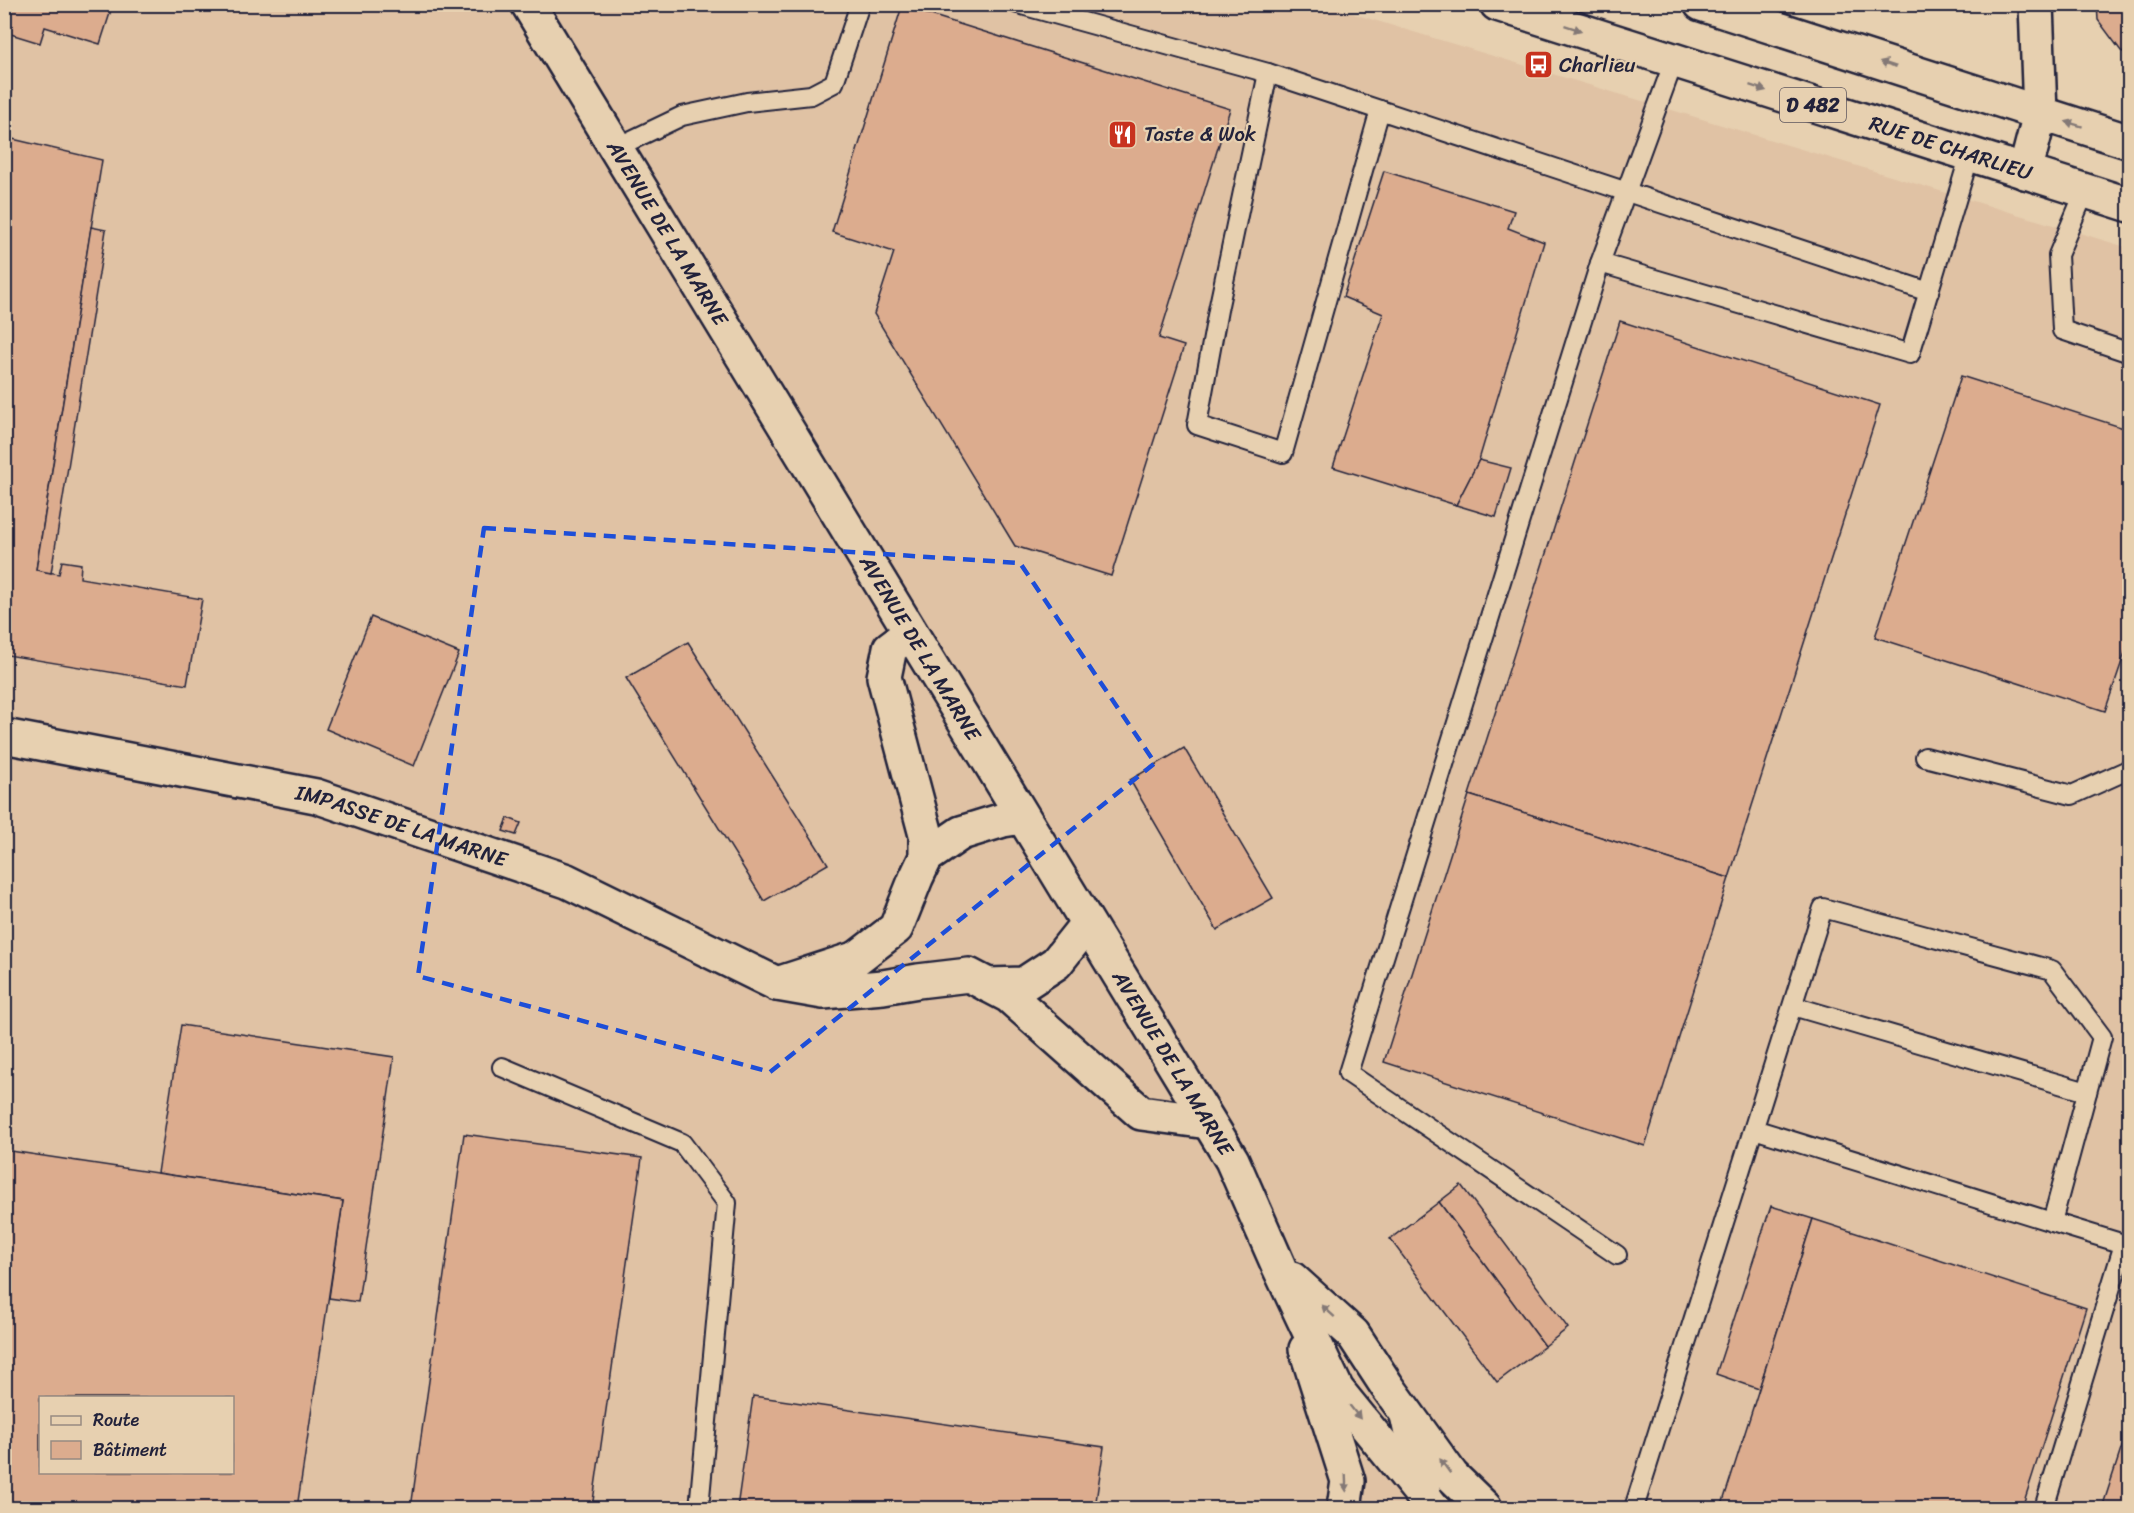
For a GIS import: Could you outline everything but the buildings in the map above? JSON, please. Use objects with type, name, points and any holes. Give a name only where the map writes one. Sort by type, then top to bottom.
[{"type":"main road","points":[[517,4],[547,36]]},
{"type":"main road","name":"AVENUE DE LA MARNE","points":[[528,4],[1232,1160],[1279,1268],[1337,1390],[1428,1506]]},
{"type":"main road","name":"AVENUE DE LA MARNE","points":[[535,4],[547,36]]},
{"type":"main road","name":"RUE DE CHARLIEU","points":[[1497,4],[2130,205]]},
{"type":"main road","points":[[1701,4],[2130,142]]},
{"type":"main road","points":[[2025,172],[2040,114],[2036,4]]},
{"type":"main road","points":[[910,633],[890,648],[884,676],[926,835],[927,857]]},
{"type":"main road","name":"IMPASSE DE LA MARNE","points":[[4,736],[316,796],[567,881],[777,984],[823,992],[883,987],[969,975],[1008,996],[1141,1113],[1209,1122]]},
{"type":"main road","points":[[777,984],[857,958],[896,928],[927,857],[961,833],[1003,819],[1022,817]]},
{"type":"main road","name":"IMPASSE DE LA MARNE","points":[[988,985],[1024,984],[1056,963],[1087,924]]},
{"type":"main road","points":[[1279,1268],[1348,1481],[1344,1509]]},
{"type":"main road","name":"AVENUE DE LA MARNE","points":[[1279,1268],[1353,1334],[1407,1415],[1452,1476],[1485,1509]]},
{"type":"main road","points":[[1407,1415],[1428,1506]]},
{"type":"lane","points":[[615,148],[682,116],[747,102],[811,95],[834,83],[860,4]]},
{"type":"lane","points":[[1018,4],[1268,72],[1929,292]]},
{"type":"lane","points":[[1617,1255],[1348,1073],[1600,263],[1674,61]]},
{"type":"lane","points":[[1268,72],[1218,310],[1197,425],[1282,453],[1380,110]]},
{"type":"lane","points":[[1600,263],[1910,354],[1970,154]]},
{"type":"lane","points":[[2085,191],[2058,255],[2062,330],[2130,353]]},
{"type":"lane","points":[[1925,757],[2072,795],[2130,769]]},
{"type":"lane","points":[[1634,1509],[1823,908],[2052,970],[2102,1037],[2052,1222]]},
{"type":"lane","points":[[1793,1006],[2087,1092]]},
{"type":"lane","points":[[502,1067],[682,1143],[727,1203],[699,1509]]},
{"type":"lane","points":[[1754,1129],[2124,1244],[2044,1509]]},
{"type":"highlighted area","points":[[484,528],[1020,563],[1155,763],[770,1072],[418,976]]},
{"type":"shaded area","points":[[5,5],[1324,5],[2129,248],[2129,1508],[5,1508]]},
{"type":"place","name":"Charlieu","points":[[1538,65]]},
{"type":"place","name":"Taste & Wok","points":[[1123,134]]}]
